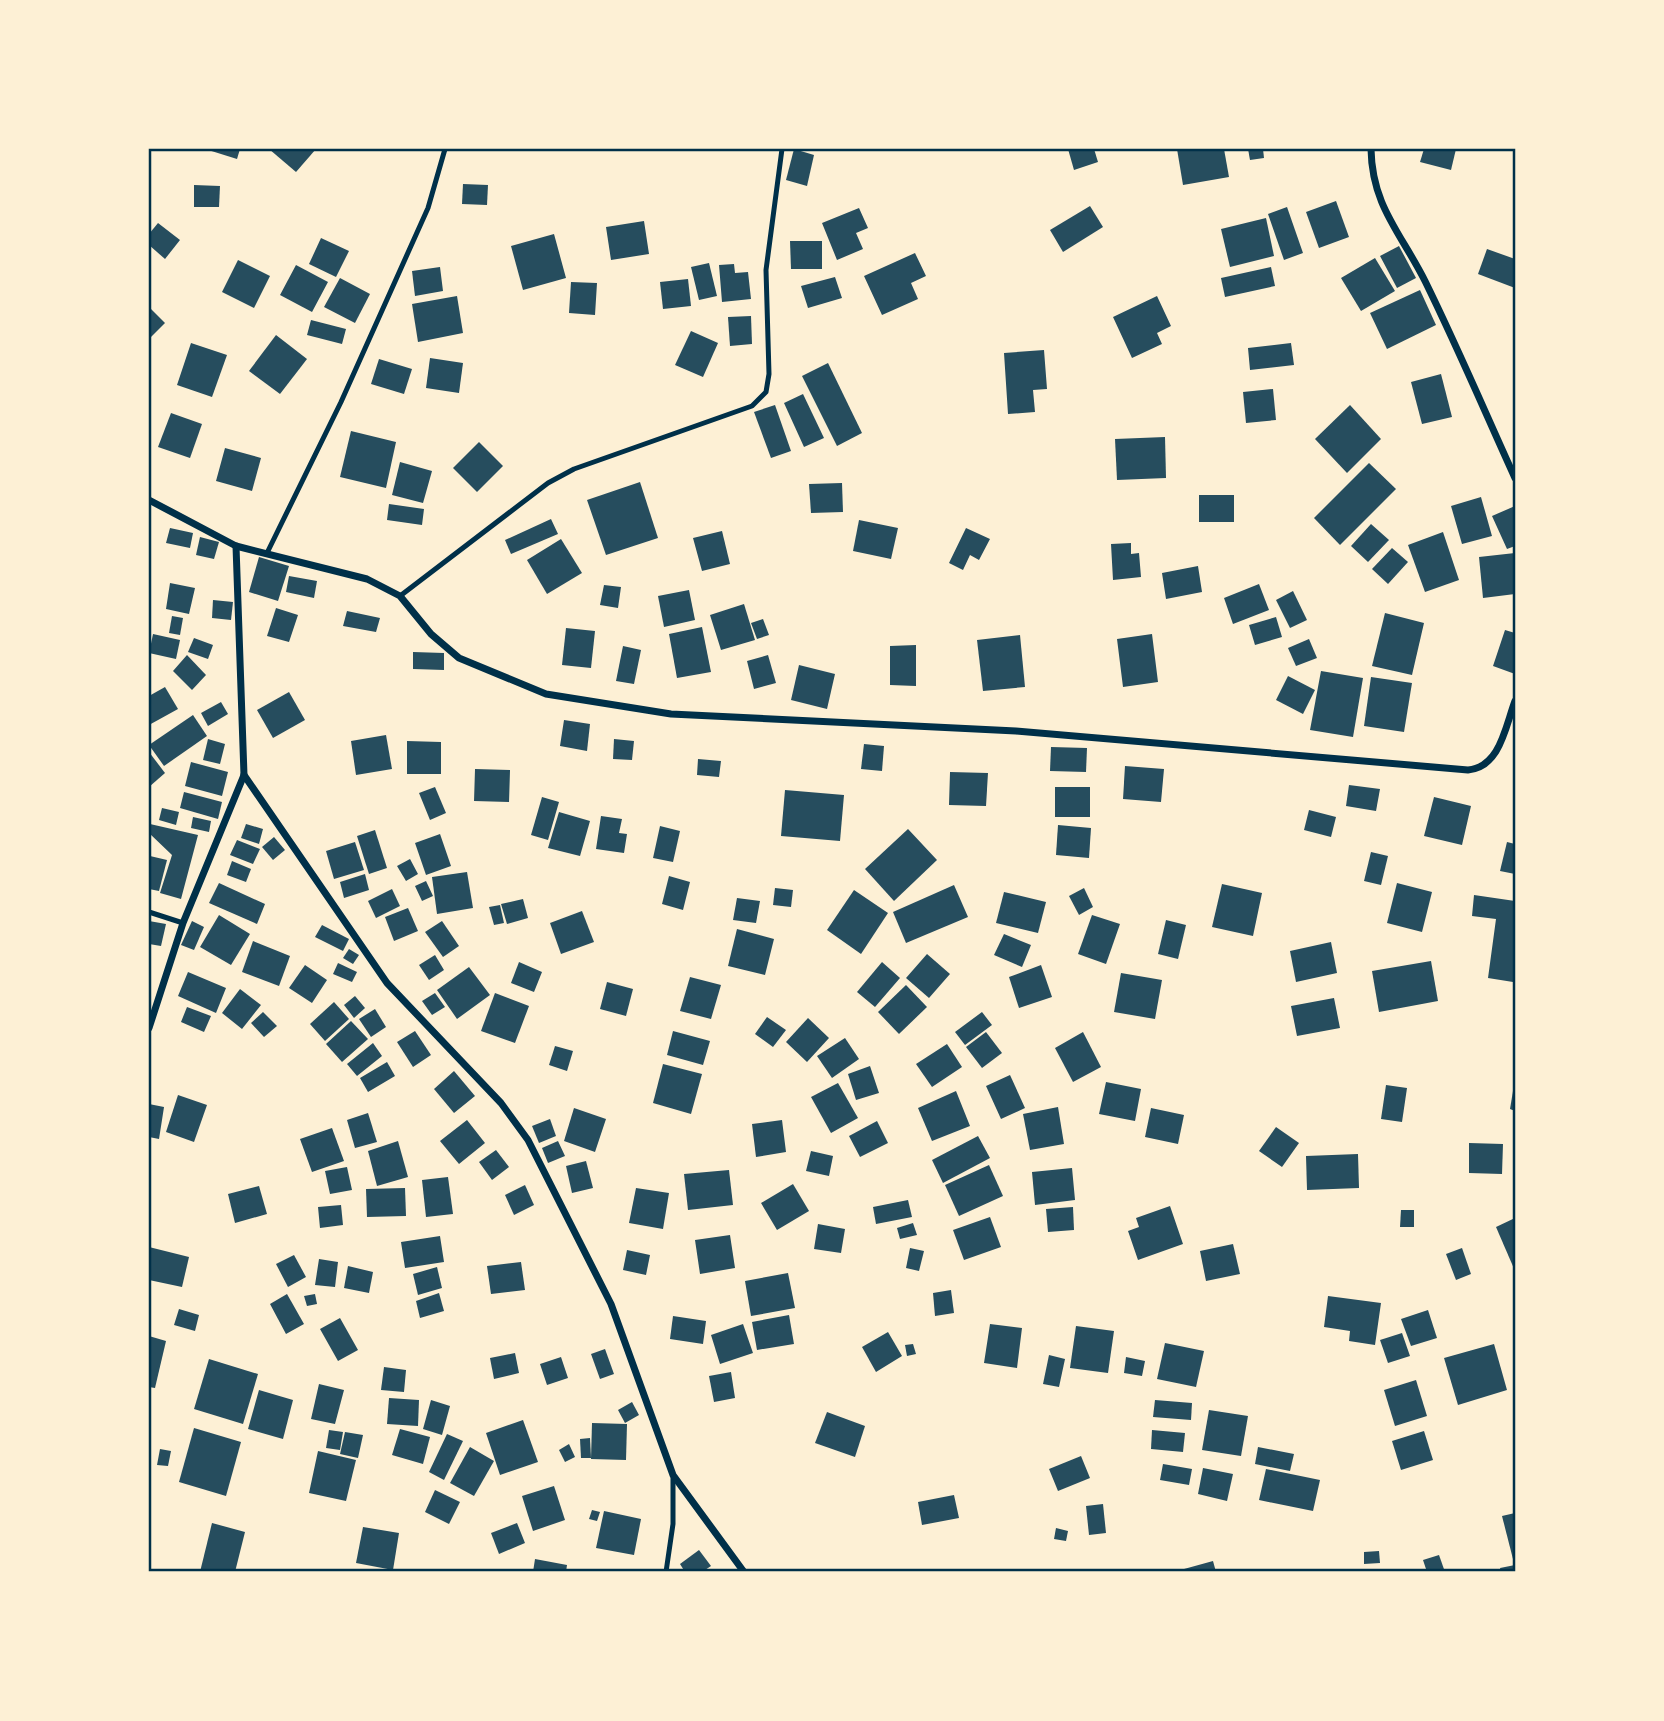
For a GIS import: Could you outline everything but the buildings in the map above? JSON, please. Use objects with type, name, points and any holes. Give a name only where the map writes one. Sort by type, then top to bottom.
[{"type":"street","points":[[1371,149],[1372,177],[1381,203],[1424,279],[1515,478]]},
{"type":"street","points":[[149,500],[236,546],[367,579],[400,596],[431,634],[459,657],[502,677],[546,694],[671,714],[1017,731],[1468,770],[1483,769],[1494,757],[1515,701]]},
{"type":"street","points":[[149,1028],[183,922],[244,775],[236,546]]},
{"type":"street","points":[[244,775],[387,983],[501,1103],[528,1140],[611,1304],[673,1475],[744,1572]]},
{"type":"lane","points":[[267,553],[341,402],[428,208],[444,149]]},
{"type":"lane","points":[[400,596],[548,483],[574,469],[752,407],[766,391],[769,374],[766,270],[782,149]]},
{"type":"lane","points":[[149,912],[183,922]]},
{"type":"lane","points":[[666,1572],[673,1524],[673,1475]]}]
